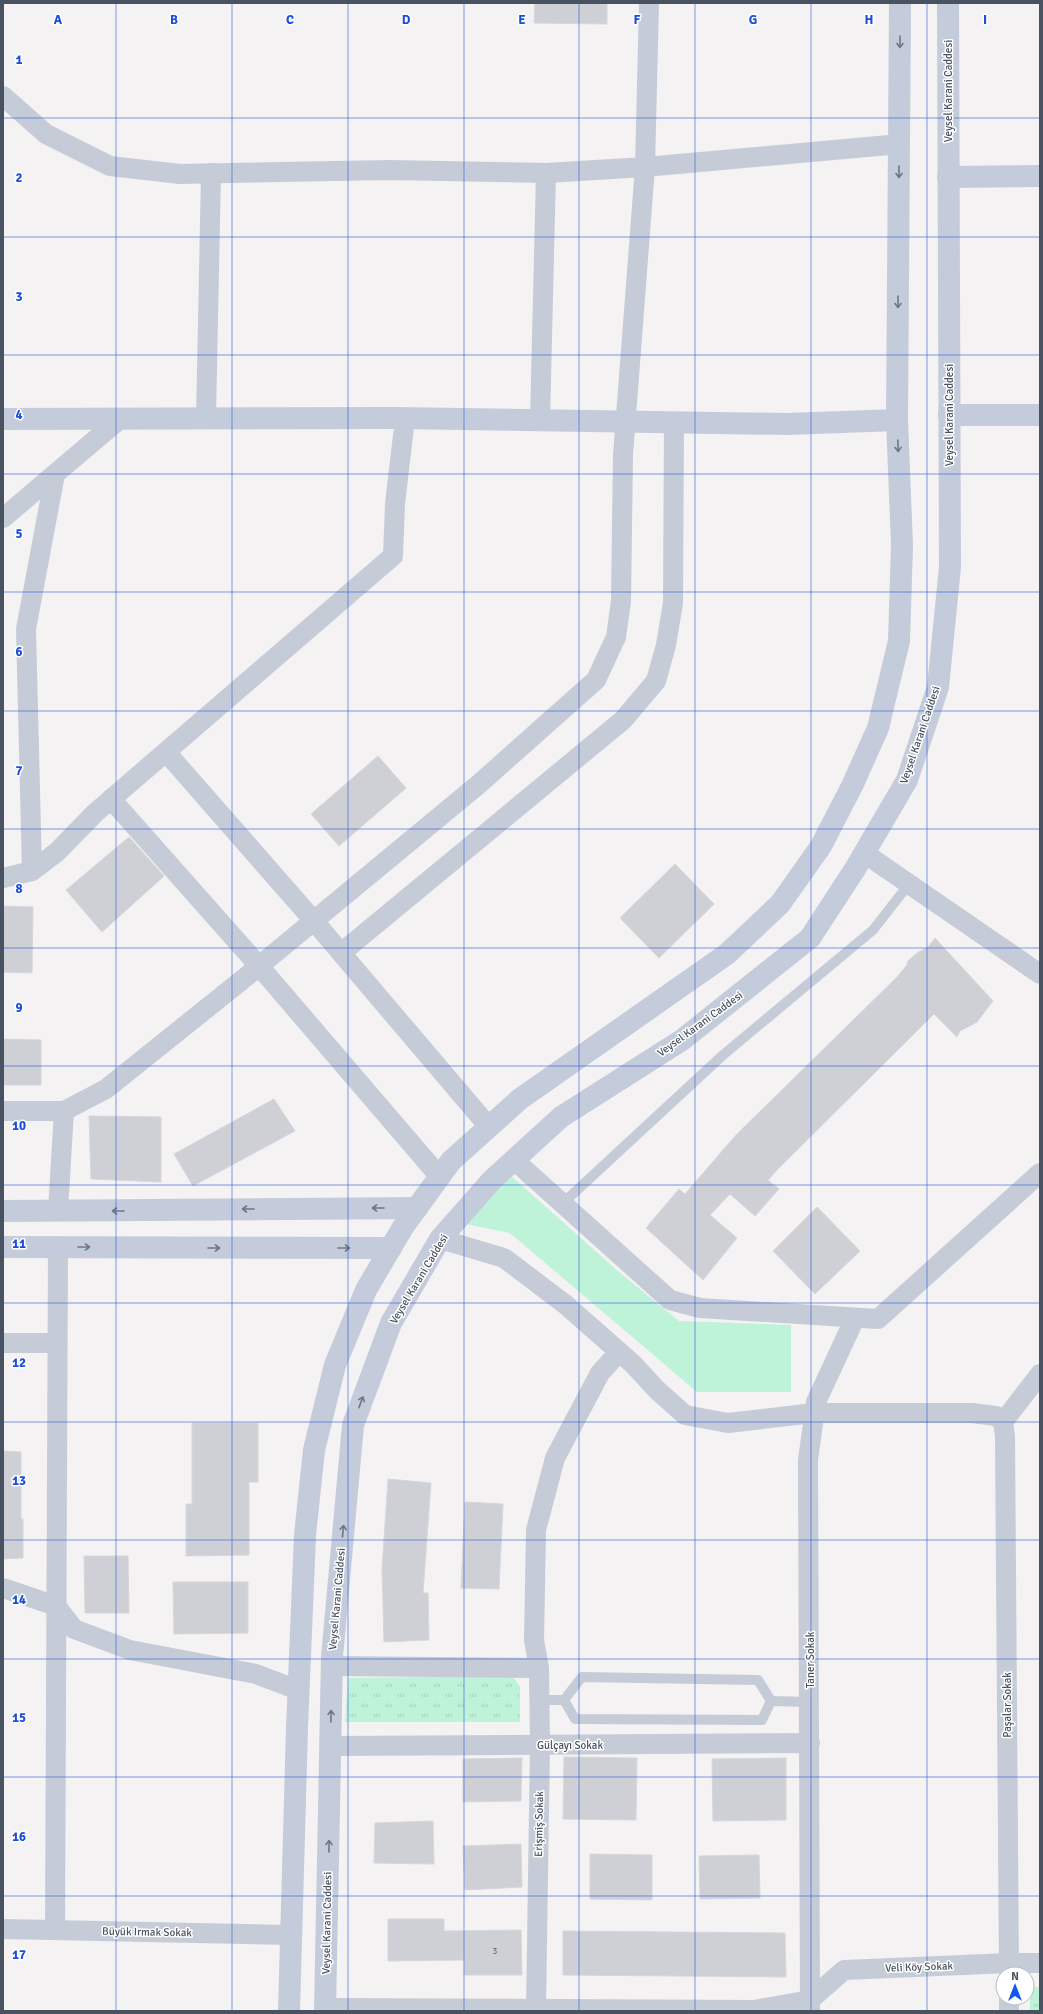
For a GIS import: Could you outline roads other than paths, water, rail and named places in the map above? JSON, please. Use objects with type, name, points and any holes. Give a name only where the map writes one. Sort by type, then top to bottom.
[{"type":"main road","points":[[289,2011],[298,1690],[305,1535],[314,1450],[335,1365],[366,1290],[417,1208],[451,1161],[520,1099],[727,954],[780,904],[821,846],[852,786],[878,728],[899,641],[902,545],[898,420],[900,3]]},
{"type":"main road","name":"Veysel Karani Caddesi","points":[[325,2010],[332,1666],[353,1426],[391,1322],[440,1239],[492,1180],[561,1117],[682,1040],[810,938],[864,854],[907,780],[938,687],[950,567],[948,3]]},
{"type":"main road","points":[[948,177],[1040,176]]},
{"type":"main road","points":[[949,415],[1040,415]]},
{"type":"main road","points":[[3,419],[405,418],[787,424],[898,420]]},
{"type":"main road","points":[[3,1211],[417,1208]]},
{"type":"main road","points":[[3,1247],[391,1248]]},
{"type":"street","points":[[3,1111],[64,1111],[106,1089],[259,966],[479,784],[596,680],[616,637],[621,601],[625,422],[645,167],[649,3]]},
{"type":"street","points":[[3,96],[46,134],[110,166],[180,174],[389,170],[546,173],[645,167],[900,144]]},
{"type":"street","points":[[206,418],[211,173]]},
{"type":"street","points":[[540,420],[546,173]]},
{"type":"street","points":[[3,518],[120,418]]},
{"type":"street","points":[[3,878],[32,871],[57,852],[111,799],[393,556],[395,504],[405,418]]},
{"type":"street","points":[[341,953],[623,720],[656,681],[666,645],[673,603],[674,422]]},
{"type":"street","points":[[32,871],[26,629],[55,474]]},
{"type":"street","points":[[166,752],[314,921],[489,1127]]},
{"type":"street","points":[[111,799],[259,966],[440,1176]]},
{"type":"street","points":[[864,854],[1040,974]]},
{"type":"street","points":[[58,1211],[64,1111]]},
{"type":"street","points":[[514,1160],[670,1300],[700,1308],[878,1319],[1040,1173]]},
{"type":"street","points":[[440,1239],[504,1258],[566,1305],[619,1352],[657,1390],[685,1415],[728,1423],[814,1413],[972,1413],[996,1416],[1004,1429],[1040,1374]]},
{"type":"street","points":[[55,1930],[58,1247]]},
{"type":"street","name":"Taner Sokak","points":[[810,2006],[808,1460],[816,1402],[855,1318]]},
{"type":"street","points":[[3,1343],[57,1343]]},
{"type":"street","name":"Erişmiş Sokak","points":[[536,2009],[540,1745],[539,1668],[534,1640],[536,1530],[555,1458],[600,1373],[619,1352]]},
{"type":"street","name":"Paşalar Sokak","points":[[1004,1429],[1009,1966]]},
{"type":"street","points":[[3,1588],[56,1606],[74,1630],[130,1650],[256,1674],[298,1690]]},
{"type":"street","points":[[332,1666],[539,1668]]},
{"type":"street","name":"Gülçayı Sokak","points":[[331,1746],[810,1744]]},
{"type":"street","name":"Büyük Irmak Sokak","points":[[3,1929],[291,1935]]},
{"type":"street","name":"Veli Köy Sokak","points":[[1021,1966],[1040,1963]]},
{"type":"street","name":"Veli Köy Sokak","points":[[810,2006],[844,1970],[995,1968]]},
{"type":"street","points":[[325,2010],[754,2010],[810,2006]]},
{"type":"lane","points":[[562,1204],[723,1055],[873,930],[909,884]]},
{"type":"lane","points":[[564,1700],[582,1677],[758,1680],[771,1701]]},
{"type":"lane","points":[[539,1700],[564,1700]]},
{"type":"lane","points":[[564,1700],[575,1719],[762,1720],[771,1701]]},
{"type":"lane","points":[[771,1701],[810,1702]]}]
